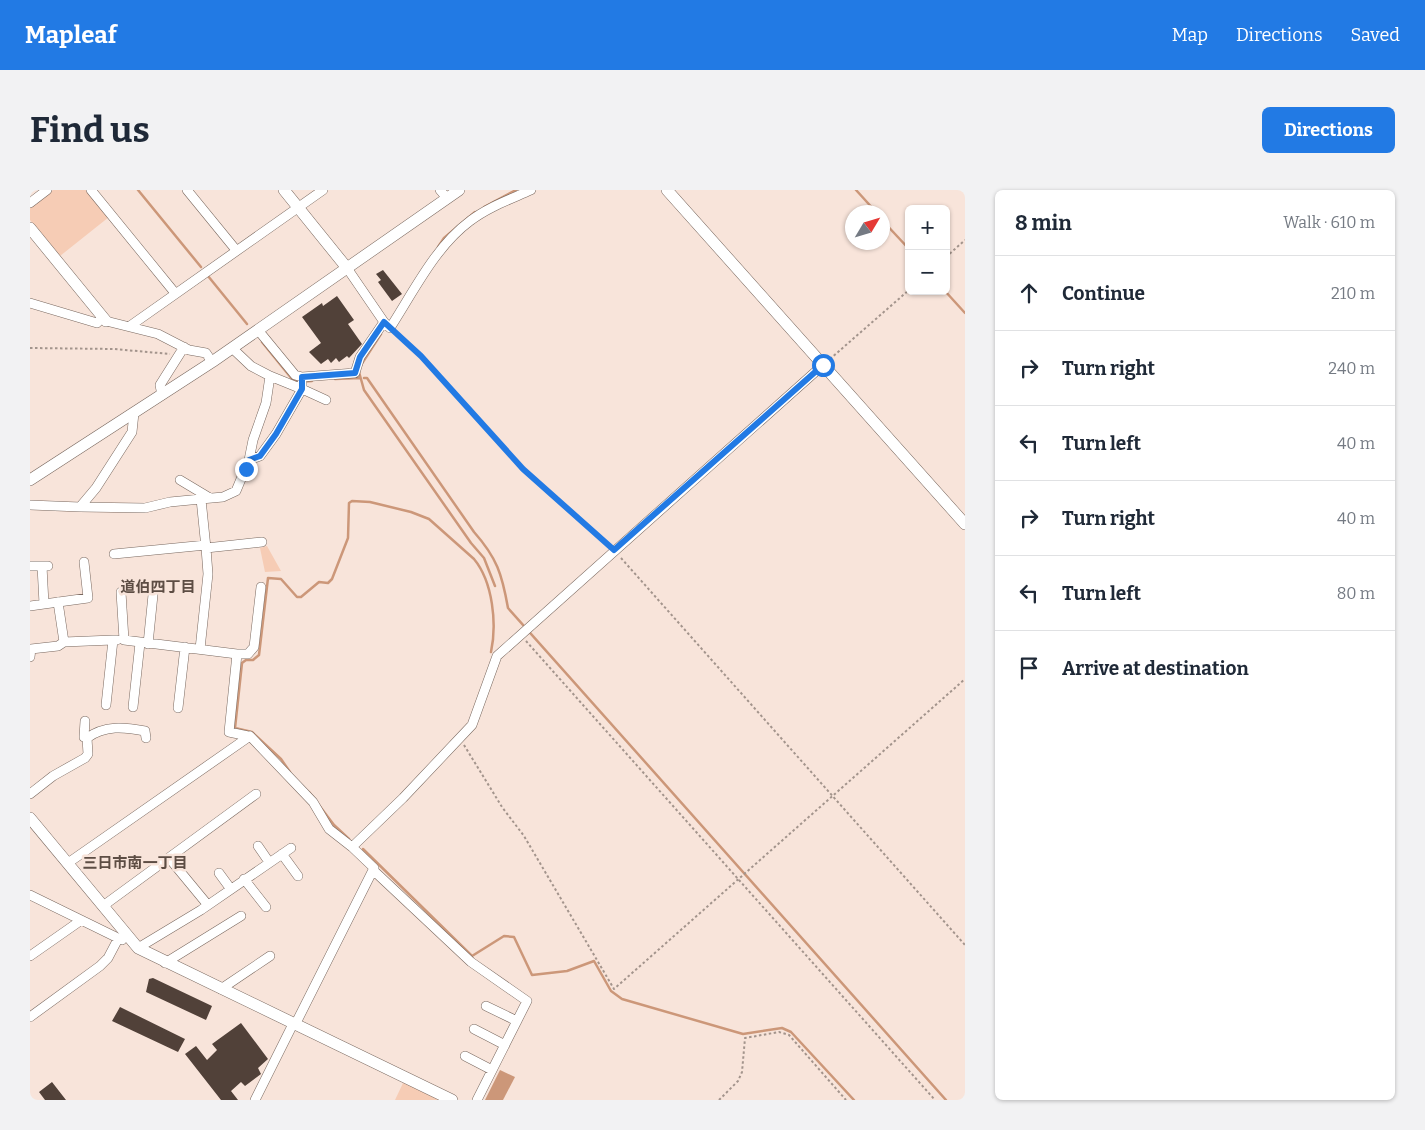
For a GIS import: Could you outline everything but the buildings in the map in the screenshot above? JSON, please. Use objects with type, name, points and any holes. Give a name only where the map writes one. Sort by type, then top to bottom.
[{"type":"street","points":[[30,203],[47,190]]},
{"type":"street","points":[[91,190],[175,293]]},
{"type":"street","points":[[187,190],[236,250]]},
{"type":"street","points":[[284,190],[347,268],[387,325]]},
{"type":"street","points":[[130,326],[323,190]]},
{"type":"street","points":[[30,480],[212,362],[347,268],[443,194],[459,190]]},
{"type":"street","points":[[258,330],[295,375],[302,377],[355,373],[360,357],[387,325],[437,255],[458,230],[483,212],[531,190]]},
{"type":"street","points":[[667,190],[965,524]]},
{"type":"street","points":[[30,228],[104,319],[172,340],[182,351],[206,353],[212,362]]},
{"type":"street","points":[[30,303],[97,323],[104,319]]},
{"type":"street","points":[[232,348],[246,362],[270,376],[302,388],[326,400]]},
{"type":"street","points":[[162,395],[160,385],[182,351]]},
{"type":"street","points":[[352,847],[472,725],[497,656],[823,365]]},
{"type":"street","points":[[30,505],[80,508],[145,508],[223,497],[236,491],[249,460],[253,440],[266,403],[270,376]]},
{"type":"street","points":[[249,460],[260,456],[276,434],[302,388],[302,377]]},
{"type":"street","points":[[80,508],[96,488],[132,432],[134,413]]},
{"type":"street","points":[[180,480],[205,499]]},
{"type":"street","points":[[200,649],[208,574],[205,499]]},
{"type":"street","points":[[114,554],[262,542]]},
{"type":"street","points":[[30,606],[88,598],[84,562]]},
{"type":"street","points":[[30,566],[45,566],[44,604]]},
{"type":"street","points":[[133,706],[154,585]]},
{"type":"street","points":[[30,657],[30,649],[58,646],[64,642],[113,640],[248,654],[254,648],[261,587]]},
{"type":"street","points":[[121,592],[124,640]]},
{"type":"street","points":[[58,602],[64,642]]},
{"type":"street","points":[[106,705],[113,640]]},
{"type":"street","points":[[178,708],[185,647]]},
{"type":"street","points":[[237,654],[229,732],[248,736],[278,763],[313,802],[329,829],[352,847],[374,868],[373,870],[471,962],[527,1001],[477,1100]]},
{"type":"street","points":[[30,794],[53,776],[85,758],[88,754],[87,738],[84,737],[85,721]]},
{"type":"street","points":[[87,738],[98,730],[113,728],[145,731],[146,738]]},
{"type":"street","points":[[68,863],[248,736]]},
{"type":"street","points":[[103,906],[256,794]]},
{"type":"street","points":[[30,818],[134,944]]},
{"type":"street","points":[[258,846],[269,862]]},
{"type":"street","points":[[134,944],[207,904],[291,848]]},
{"type":"street","points":[[282,854],[298,876]]},
{"type":"street","points":[[169,858],[207,904]]},
{"type":"street","points":[[255,1100],[373,870]]},
{"type":"street","points":[[219,873],[230,888]]},
{"type":"street","points":[[244,879],[266,907]]},
{"type":"street","points":[[30,894],[118,940],[134,944],[165,963],[452,1100]]},
{"type":"street","points":[[165,963],[241,916]]},
{"type":"street","points":[[30,956],[80,921]]},
{"type":"street","points":[[30,1016],[100,966],[108,958],[118,940]]},
{"type":"street","points":[[221,990],[270,956]]},
{"type":"street","points":[[486,1006],[517,1021]]},
{"type":"street","points":[[474,1029],[505,1045]]},
{"type":"street","points":[[465,1056],[492,1070]]},
{"type":"path","points":[[950,253],[965,240]]},
{"type":"path","points":[[823,365],[905,293]]},
{"type":"path","points":[[387,325],[421,356],[523,469],[614,550],[965,945]]},
{"type":"path","points":[[30,348],[182,351]]},
{"type":"path","points":[[520,634],[935,1100]]},
{"type":"path","points":[[460,738],[502,807],[524,836],[614,989],[965,679]]},
{"type":"path","points":[[719,1100],[738,1081],[742,1072],[745,1038],[779,1032],[788,1035],[846,1100]]},
{"type":"shaded area","points":[[53,190],[86,190],[109,217],[60,256],[30,220],[30,208]]},
{"type":"shaded area","points":[[267,546],[281,571],[265,572],[260,548]]},
{"type":"shaded area","points":[[500,1070],[515,1077],[503,1100],[485,1100]]},
{"type":"shaded area","points":[[404,1081],[442,1100],[395,1100]]},
{"type":"waterway","points":[[138,190],[201,267]]},
{"type":"waterway","points":[[484,207],[516,190]]},
{"type":"waterway","points":[[856,190],[870,205]]},
{"type":"waterway","points":[[438,247],[444,238],[475,212]]},
{"type":"waterway","points":[[890,229],[905,245]]},
{"type":"waterway","points":[[208,276],[247,324]]},
{"type":"waterway","points":[[949,295],[965,313]]},
{"type":"waterway","points":[[361,365],[381,334]]},
{"type":"waterway","points":[[262,342],[292,379],[299,382],[312,381]]},
{"type":"waterway","points":[[359,372],[364,390],[471,543],[484,558],[495,586]]},
{"type":"waterway","points":[[335,379],[360,378]]},
{"type":"waterway","points":[[364,378],[367,378],[488,550],[501,576],[508,608],[946,1100]]},
{"type":"waterway","points":[[290,772],[281,759],[252,732],[235,728],[242,663],[246,660],[253,660],[259,655],[268,578],[281,579],[297,597],[301,597],[319,582],[328,583],[332,579],[348,538],[349,503],[352,501],[370,502],[411,512],[429,519],[474,559],[486,579],[492,604],[494,629],[491,652]]},
{"type":"waterway","points":[[309,792],[334,825],[349,839]]},
{"type":"waterway","points":[[363,849],[472,956],[504,936],[514,937],[532,975],[567,971],[594,961],[611,991],[622,999],[743,1034],[782,1028],[791,1032],[854,1100]]},
{"type":"district","name":"道伯四丁目","points":[[158,587]]},
{"type":"district","name":"三日市南一丁目","points":[[135,863]]},
{"type":"route","points":[[246,469],[249,460],[260,456],[276,434],[302,389],[302,377],[330,373],[355,373],[360,357],[384,322],[395,330],[421,356],[523,469],[614,550],[823,365]]}]
